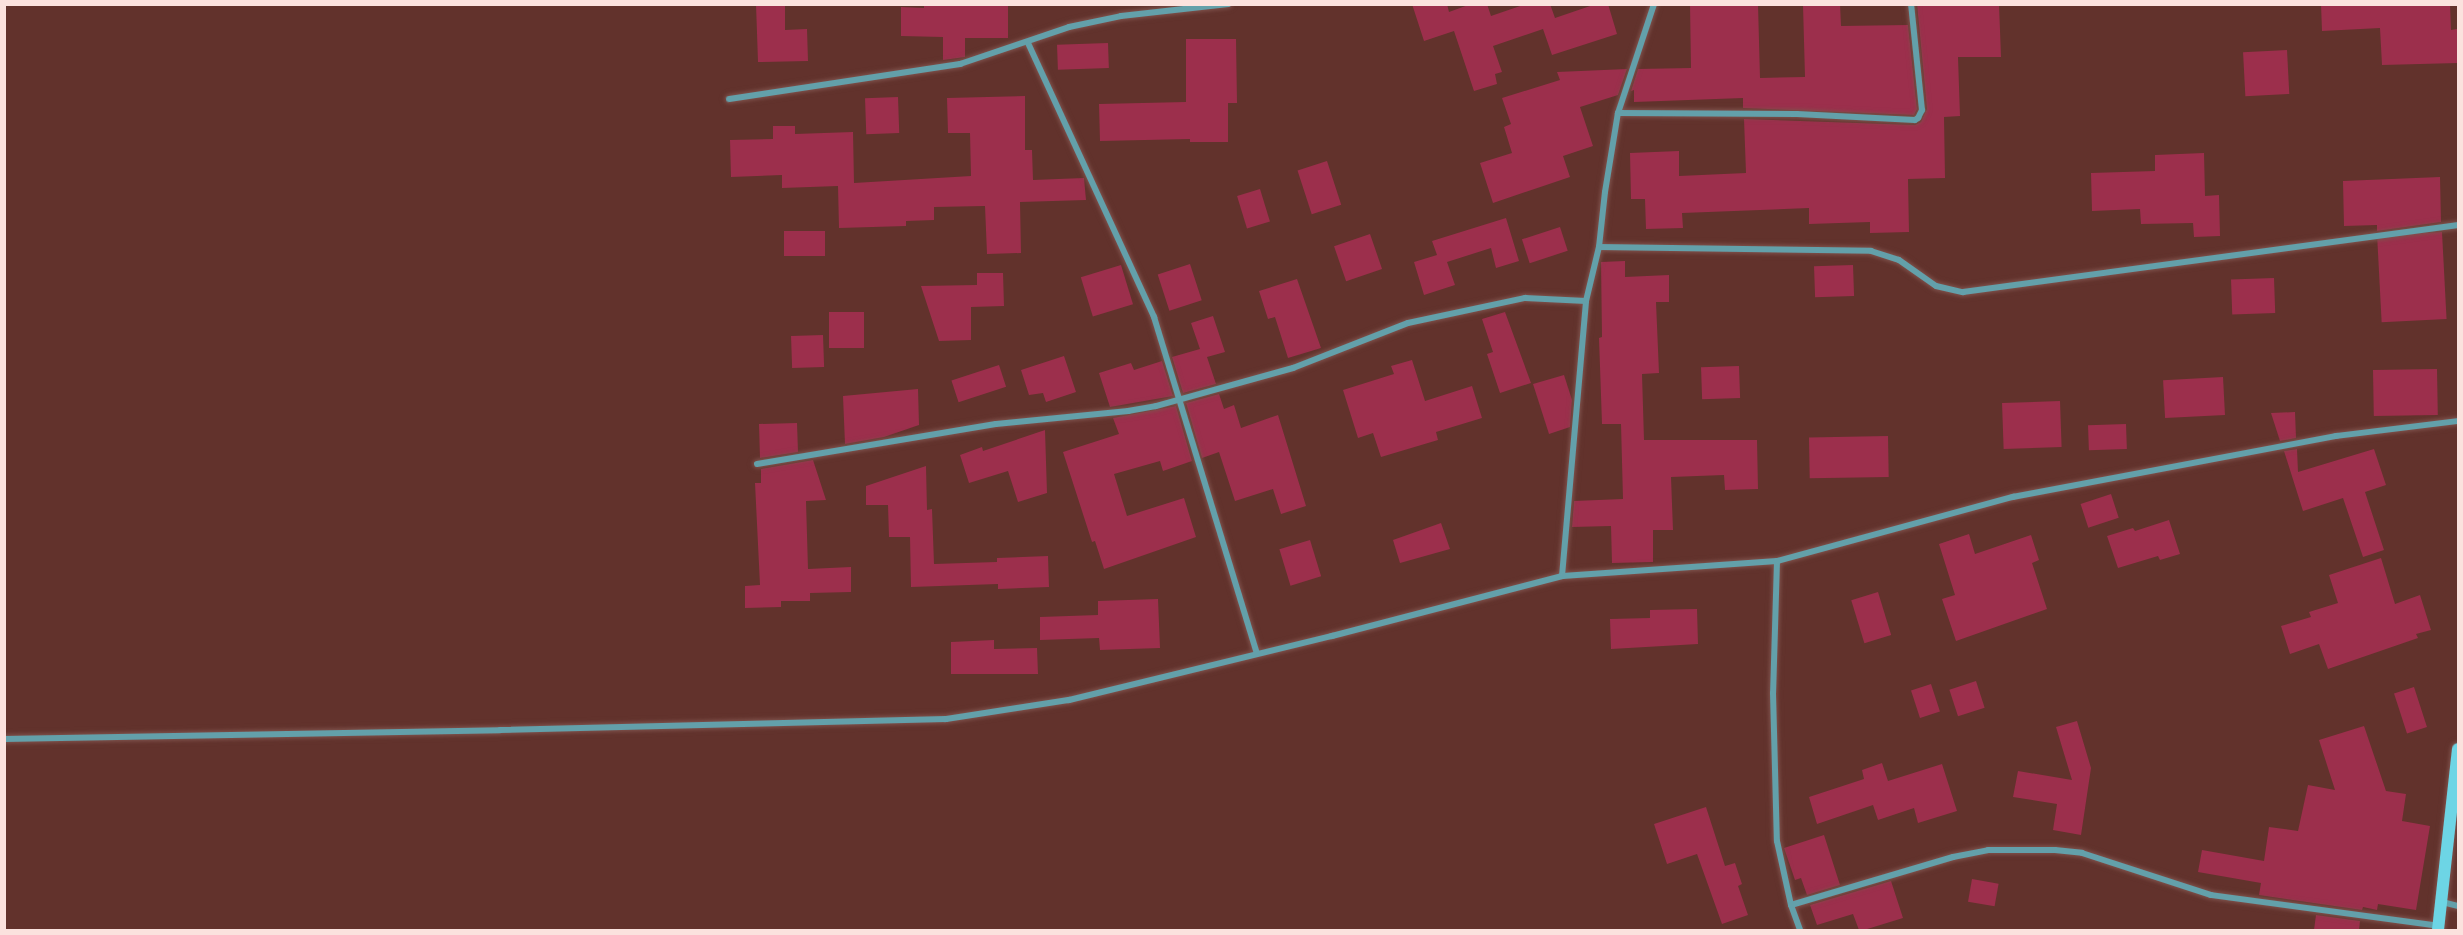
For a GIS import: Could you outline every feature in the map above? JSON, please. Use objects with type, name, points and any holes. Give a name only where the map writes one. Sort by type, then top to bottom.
[{"type":"main road","points":[[2439,928],[2458,749]]},
{"type":"street","points":[[729,99],[960,64],[1028,43],[1069,27],[1121,16],[1228,4]]},
{"type":"street","points":[[1562,576],[1586,301],[1599,247],[1618,113],[1654,4]]},
{"type":"street","points":[[1618,113],[1797,114],[1915,120],[1922,110],[1911,4]]},
{"type":"street","points":[[1028,43],[1157,326],[1257,654]]},
{"type":"street","points":[[1599,247],[1871,251],[1899,260],[1936,286],[1949,291],[1970,292],[2458,225]]},
{"type":"street","points":[[757,464],[996,424],[1128,411],[1293,368],[1408,323],[1525,298],[1586,301]]},
{"type":"street","points":[[4,739],[946,719],[1069,700],[1562,576],[1777,561],[2013,497],[2336,436],[2458,421]]},
{"type":"street","points":[[1777,561],[1773,693],[1777,841],[1791,905],[1800,930]]},
{"type":"street","points":[[1791,905],[1953,857],[1988,850],[2055,850],[2082,853],[2211,895],[2439,928]]},
{"type":"street","points":[[2442,902],[2458,906]]},
{"type":"building","points":[[756,4],[785,4],[785,30],[807,29],[808,61],[758,62]]},
{"type":"building","points":[[924,4],[1008,4],[1008,38],[965,38],[965,57],[943,60],[943,37],[901,36],[901,7],[924,8]]},
{"type":"building","points":[[1412,4],[1447,4],[1449,12],[1471,4],[1487,4],[1491,16],[1526,4],[1550,4],[1555,18],[1596,4],[1608,4],[1617,34],[1552,55],[1543,29],[1493,46],[1502,72],[1495,74],[1497,84],[1474,91],[1454,31],[1424,41]]},
{"type":"building","points":[[1690,4],[1758,4],[1760,78],[1805,77],[1803,5],[1840,4],[1841,26],[1908,25],[1917,109],[1914,115],[1743,108],[1743,98],[1634,102],[1634,90],[1631,91],[1638,69],[1691,68]]},
{"type":"building","points":[[1917,4],[1999,4],[2001,57],[1958,57],[1960,116],[1944,117],[1945,178],[1908,179],[1909,232],[1870,233],[1870,222],[1809,224],[1809,208],[1682,213],[1683,228],[1646,229],[1645,199],[1631,199],[1630,153],[1679,151],[1679,176],[1746,173],[1744,119],[1915,125],[1921,122],[1927,109]]},
{"type":"building","points":[[2321,4],[2450,4],[2451,30],[2457,29],[2458,63],[2382,65],[2380,28],[2322,31]]},
{"type":"building","points":[[1186,39],[1236,39],[1237,103],[1228,103],[1228,142],[1190,142],[1190,139],[1100,141],[1099,104],[1186,102]]},
{"type":"building","points":[[1108,43],[1109,68],[1058,70],[1057,45]]},
{"type":"building","points":[[2287,50],[2289,94],[2245,96],[2243,52]]},
{"type":"building","points":[[1627,69],[1618,95],[1580,107],[1593,146],[1563,156],[1570,177],[1493,203],[1480,163],[1512,153],[1504,127],[1511,124],[1502,98],[1560,80],[1557,72]]},
{"type":"building","points":[[1025,96],[1025,150],[1032,150],[1033,180],[1084,178],[1086,200],[1020,202],[1021,253],[987,254],[985,206],[934,207],[934,220],[906,221],[906,226],[839,228],[838,186],[782,188],[782,175],[731,177],[730,140],[773,139],[773,126],[795,126],[795,134],[853,132],[854,183],[971,176],[970,133],[948,133],[947,98]]},
{"type":"building","points":[[898,97],[899,133],[866,134],[865,98]]},
{"type":"building","points":[[2204,153],[2205,196],[2219,195],[2220,236],[2194,237],[2193,223],[2141,224],[2140,209],[2092,211],[2091,173],[2155,171],[2155,155]]},
{"type":"building","points":[[1327,161],[1341,205],[1312,214],[1298,171]]},
{"type":"building","points":[[2440,177],[2441,222],[2377,231],[2377,225],[2344,226],[2343,181]]},
{"type":"building","points":[[1260,189],[1270,222],[1247,229],[1237,196]]},
{"type":"building","points":[[1506,218],[1519,261],[1496,268],[1491,248],[1447,262],[1455,285],[1424,295],[1414,262],[1437,255],[1432,241]]},
{"type":"building","points":[[1560,227],[1568,251],[1530,263],[1522,239]]},
{"type":"building","points":[[784,231],[825,231],[825,256],[784,256]]},
{"type":"building","points":[[2442,232],[2447,319],[2382,322],[2377,235]]},
{"type":"building","points":[[1370,234],[1382,269],[1346,281],[1334,246]]},
{"type":"building","points":[[1625,261],[1625,277],[1669,275],[1669,302],[1656,302],[1659,373],[1642,374],[1644,440],[1757,440],[1758,489],[1725,490],[1724,475],[1671,477],[1673,530],[1653,530],[1653,562],[1612,563],[1611,526],[1572,527],[1574,501],[1623,499],[1621,424],[1602,424],[1599,338],[1602,337],[1601,262]]},
{"type":"building","points":[[1190,264],[1202,300],[1169,311],[1158,275]]},
{"type":"building","points":[[1121,265],[1133,304],[1093,316],[1081,277]]},
{"type":"building","points":[[1853,265],[1854,296],[1815,297],[1814,266]]},
{"type":"building","points":[[977,273],[1003,273],[1004,306],[971,307],[971,340],[939,341],[921,286],[977,285]]},
{"type":"building","points":[[2274,278],[2275,313],[2232,314],[2231,280]]},
{"type":"building","points":[[1297,279],[1321,348],[1288,358],[1275,317],[1268,319],[1259,291]]},
{"type":"building","points":[[829,312],[864,312],[864,348],[829,348]]},
{"type":"building","points":[[1505,312],[1531,383],[1500,393],[1487,354],[1493,352],[1482,319]]},
{"type":"building","points":[[1213,316],[1225,352],[1207,357],[1216,384],[1183,393],[1172,357],[1200,349],[1191,323]]},
{"type":"building","points":[[823,335],[824,367],[792,368],[791,336]]},
{"type":"building","points":[[1064,356],[1076,392],[1046,402],[1043,393],[1029,395],[1021,370]]},
{"type":"building","points":[[1412,360],[1425,401],[1472,386],[1482,418],[1436,432],[1438,440],[1381,457],[1373,433],[1358,438],[1343,390],[1394,374],[1391,366]]},
{"type":"building","points":[[1162,361],[1173,396],[1110,407],[1099,373],[1131,363],[1134,370]]},
{"type":"building","points":[[999,365],[1006,387],[959,402],[951,380]]},
{"type":"building","points":[[1739,366],[1740,398],[1702,399],[1701,367]]},
{"type":"building","points":[[2437,369],[2438,415],[2374,416],[2373,370]]},
{"type":"building","points":[[1564,375],[1572,400],[1570,427],[1549,434],[1533,384]]},
{"type":"building","points":[[2223,377],[2225,415],[2165,418],[2163,380]]},
{"type":"building","points":[[918,389],[919,425],[884,437],[845,444],[843,396]]},
{"type":"building","points":[[1219,394],[1224,409],[1234,405],[1241,428],[1278,415],[1306,506],[1281,514],[1273,489],[1235,501],[1219,452],[1202,458],[1186,403]]},
{"type":"building","points":[[2060,401],[2062,447],[2004,449],[2002,403]]},
{"type":"building","points":[[1176,406],[1192,461],[1163,471],[1160,461],[1114,474],[1127,516],[1184,498],[1196,537],[1104,569],[1095,541],[1092,542],[1063,452],[1119,434],[1113,418]]},
{"type":"building","points":[[2295,412],[2296,438],[2280,441],[2271,413]]},
{"type":"building","points":[[797,423],[798,452],[760,458],[759,424]]},
{"type":"building","points":[[2126,424],[2127,449],[2089,450],[2088,425]]},
{"type":"building","points":[[1045,430],[1047,493],[1018,502],[1008,471],[969,483],[960,455],[982,447],[983,451]]},
{"type":"building","points":[[1888,436],[1889,477],[1810,478],[1809,437]]},
{"type":"building","points":[[2297,449],[2298,472],[2374,449],[2386,485],[2365,492],[2384,550],[2363,557],[2343,498],[2303,511],[2284,451]]},
{"type":"building","points":[[813,460],[826,500],[806,501],[808,569],[851,567],[851,592],[810,593],[810,601],[781,601],[781,607],[745,608],[745,586],[760,585],[755,483],[761,483],[761,469]]},
{"type":"building","points":[[926,466],[927,510],[932,509],[934,564],[997,562],[997,558],[1048,556],[1049,587],[998,589],[998,584],[911,587],[910,537],[889,537],[888,505],[866,505],[866,486]]},
{"type":"building","points":[[2111,494],[2119,518],[2088,528],[2081,504]]},
{"type":"building","points":[[2169,520],[2180,554],[2160,560],[2158,556],[2118,568],[2107,536],[2133,528],[2135,531]]},
{"type":"building","points":[[1441,523],[1450,549],[1400,563],[1393,540]]},
{"type":"building","points":[[1969,534],[1975,554],[2031,535],[2039,560],[2032,563],[2047,609],[1956,641],[1942,599],[1955,595],[1939,544]]},
{"type":"building","points":[[1310,540],[1321,576],[1291,586],[1279,549]]},
{"type":"building","points":[[2381,558],[2395,604],[2420,595],[2431,630],[2416,634],[2418,638],[2328,669],[2319,644],[2290,654],[2281,626],[2311,617],[2309,612],[2338,603],[2329,575]]},
{"type":"building","points":[[1878,592],[1891,635],[1864,643],[1851,600]]},
{"type":"building","points":[[1158,599],[1160,648],[1100,650],[1099,638],[1040,640],[1040,617],[1098,615],[1098,601]]},
{"type":"building","points":[[1697,609],[1698,644],[1611,649],[1610,619],[1650,618],[1650,610]]},
{"type":"building","points":[[994,640],[994,649],[1037,648],[1038,674],[951,674],[951,642]]},
{"type":"building","points":[[1976,681],[1985,708],[1958,716],[1949,690]]},
{"type":"building","points":[[1931,684],[1940,712],[1920,718],[1911,690]]},
{"type":"building","points":[[2414,687],[2427,727],[2407,733],[2394,693]]},
{"type":"building","points":[[2077,721],[2091,768],[2081,835],[2053,830],[2057,804],[2013,797],[2018,771],[2072,780],[2056,727]]},
{"type":"building","points":[[2364,726],[2386,791],[2406,794],[2402,821],[2430,826],[2416,910],[2378,904],[2377,910],[2363,907],[2362,910],[2259,895],[2261,883],[2198,872],[2202,850],[2264,861],[2269,827],[2298,831],[2308,785],[2335,790],[2319,740]]},
{"type":"building","points":[[1882,763],[1888,781],[1942,764],[1957,811],[1918,823],[1914,808],[1878,820],[1873,805],[1817,824],[1809,797],[1864,779],[1862,770]]},
{"type":"building","points":[[1706,807],[1725,866],[1735,863],[1742,884],[1738,886],[1748,915],[1722,924],[1697,854],[1667,864],[1654,824]]},
{"type":"building","points":[[1824,835],[1840,885],[1807,895],[1801,878],[1795,880],[1784,848]]},
{"type":"building","points":[[1972,879],[1999,884],[1995,906],[1968,902]]},
{"type":"building","points":[[1891,881],[1903,918],[1864,930],[1859,930],[1853,914],[1817,925],[1810,905]]},
{"type":"building","points":[[2316,915],[2360,921],[2359,930],[2314,930]]}]
